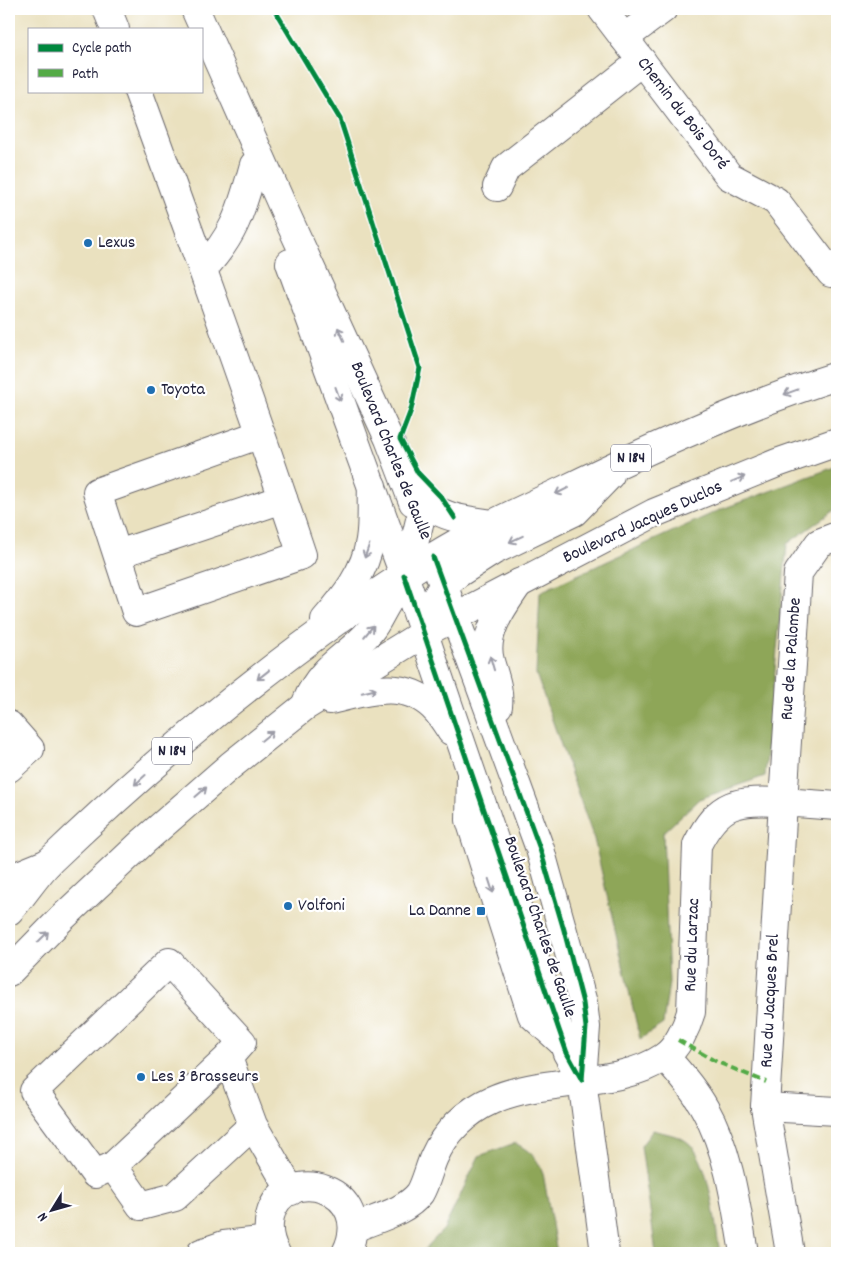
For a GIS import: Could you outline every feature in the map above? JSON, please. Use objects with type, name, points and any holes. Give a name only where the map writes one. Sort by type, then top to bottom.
[{"type":"main road","points":[[108,9],[115,28]]},
{"type":"main road","name":"Boulevard Charles de Gaulle","points":[[195,9],[389,439],[540,849],[583,1003],[586,1027],[582,1080],[605,1253]]},
{"type":"main road","name":"Chemin du Bois Doré","points":[[602,9],[730,176],[737,182],[776,201],[831,274]]},
{"type":"main road","points":[[624,38],[663,9]]},
{"type":"main road","name":"Boulevard Charles de Gaulle","points":[[207,36],[404,575],[564,1044],[582,1080]]},
{"type":"main road","points":[[497,187],[506,168],[642,61]]},
{"type":"main road","points":[[138,92],[203,269],[261,434],[302,555],[136,612],[98,492],[261,434]]},
{"type":"main road","points":[[203,269],[222,249],[232,232],[254,164]]},
{"type":"main road","name":"N 184","points":[[9,911],[48,863],[214,713],[302,646],[404,575],[493,524],[625,460],[729,415],[837,376]]},
{"type":"main road","name":"Boulevard Jacques Duclos","points":[[454,617],[654,513],[777,463],[837,442]]},
{"type":"main road","points":[[424,633],[434,599],[457,574],[493,551],[574,512],[625,460]]},
{"type":"main road","points":[[405,480],[420,499],[440,513],[454,518],[493,524]]},
{"type":"main road","points":[[302,646],[340,602],[354,582],[370,541],[372,486]]},
{"type":"main road","points":[[118,554],[283,499]]},
{"type":"main road","points":[[404,575],[414,547],[420,520]]},
{"type":"main road","name":"Rue de la Palombe","points":[[783,802],[798,573],[819,543],[837,536]]},
{"type":"main road","name":"N 184","points":[[304,707],[314,684],[333,663],[354,647],[371,630],[404,575]]},
{"type":"main road","points":[[495,728],[499,700],[497,679],[489,658],[490,637],[500,611],[520,582]]},
{"type":"main road","name":"N 184","points":[[9,972],[61,919],[230,766],[304,707],[424,633],[454,617]]},
{"type":"main road","name":"N 184","points":[[304,707],[375,689],[394,688],[412,694],[432,706],[452,731],[471,771]]},
{"type":"main road","points":[[9,725],[30,750],[9,768]]},
{"type":"main road","name":"Rue du Larzac","points":[[666,1057],[687,1028],[691,1012],[697,845],[707,825],[720,810],[732,804],[750,801],[783,802]]},
{"type":"main road","points":[[783,802],[837,806]]},
{"type":"main road","name":"Rue du Jacques Brel","points":[[783,802],[765,1107],[790,1253]]},
{"type":"main road","points":[[9,878],[48,863]]},
{"type":"main road","points":[[169,962],[242,1042],[228,1058],[113,1166],[95,1174],[34,1091],[169,962]]},
{"type":"main road","points":[[350,1241],[404,1207],[420,1192],[435,1154],[464,1116],[492,1100],[520,1090],[623,1073],[666,1057],[688,1082],[706,1109],[721,1144],[744,1253]]},
{"type":"main road","points":[[228,1058],[253,1125],[291,1191]]},
{"type":"main road","points":[[765,1107],[837,1111]]},
{"type":"main road","points":[[113,1166],[141,1206],[175,1197],[253,1125]]},
{"type":"main road","points":[[201,1253],[224,1245],[273,1246],[268,1226],[272,1211],[280,1199],[291,1191],[305,1186],[320,1187],[334,1192],[344,1202],[351,1214],[350,1241]]},
{"type":"green space","points":[[837,466],[837,508],[787,544],[765,776],[699,799],[663,833],[669,983],[663,1024],[640,1039],[594,839],[536,674],[540,592],[722,509]]},
{"type":"green space","points":[[653,1130],[683,1139],[694,1149],[701,1161],[710,1192],[720,1253],[656,1253],[641,1146]]},
{"type":"green space","points":[[515,1143],[532,1155],[543,1173],[557,1253],[421,1253],[444,1229],[479,1156]]},
{"type":"marked path","points":[[678,1040],[717,1062],[766,1082]]},
{"type":"cycle path","points":[[274,9],[340,119],[420,368],[411,410],[400,439],[418,473],[441,497],[455,518]]},
{"type":"cycle path","points":[[433,557],[540,849],[564,930],[583,1003],[586,1027],[582,1080]]},
{"type":"cycle path","points":[[404,575],[567,1053],[582,1080]]},
{"type":"place","name":"Lexus","points":[[88,243]]},
{"type":"place","name":"Toyota","points":[[151,390]]},
{"type":"place","name":"Volfoni","points":[[288,906]]},
{"type":"place","name":"La Danne","points":[[481,911]]},
{"type":"place","name":"Les 3 Brasseurs","points":[[141,1077]]}]
